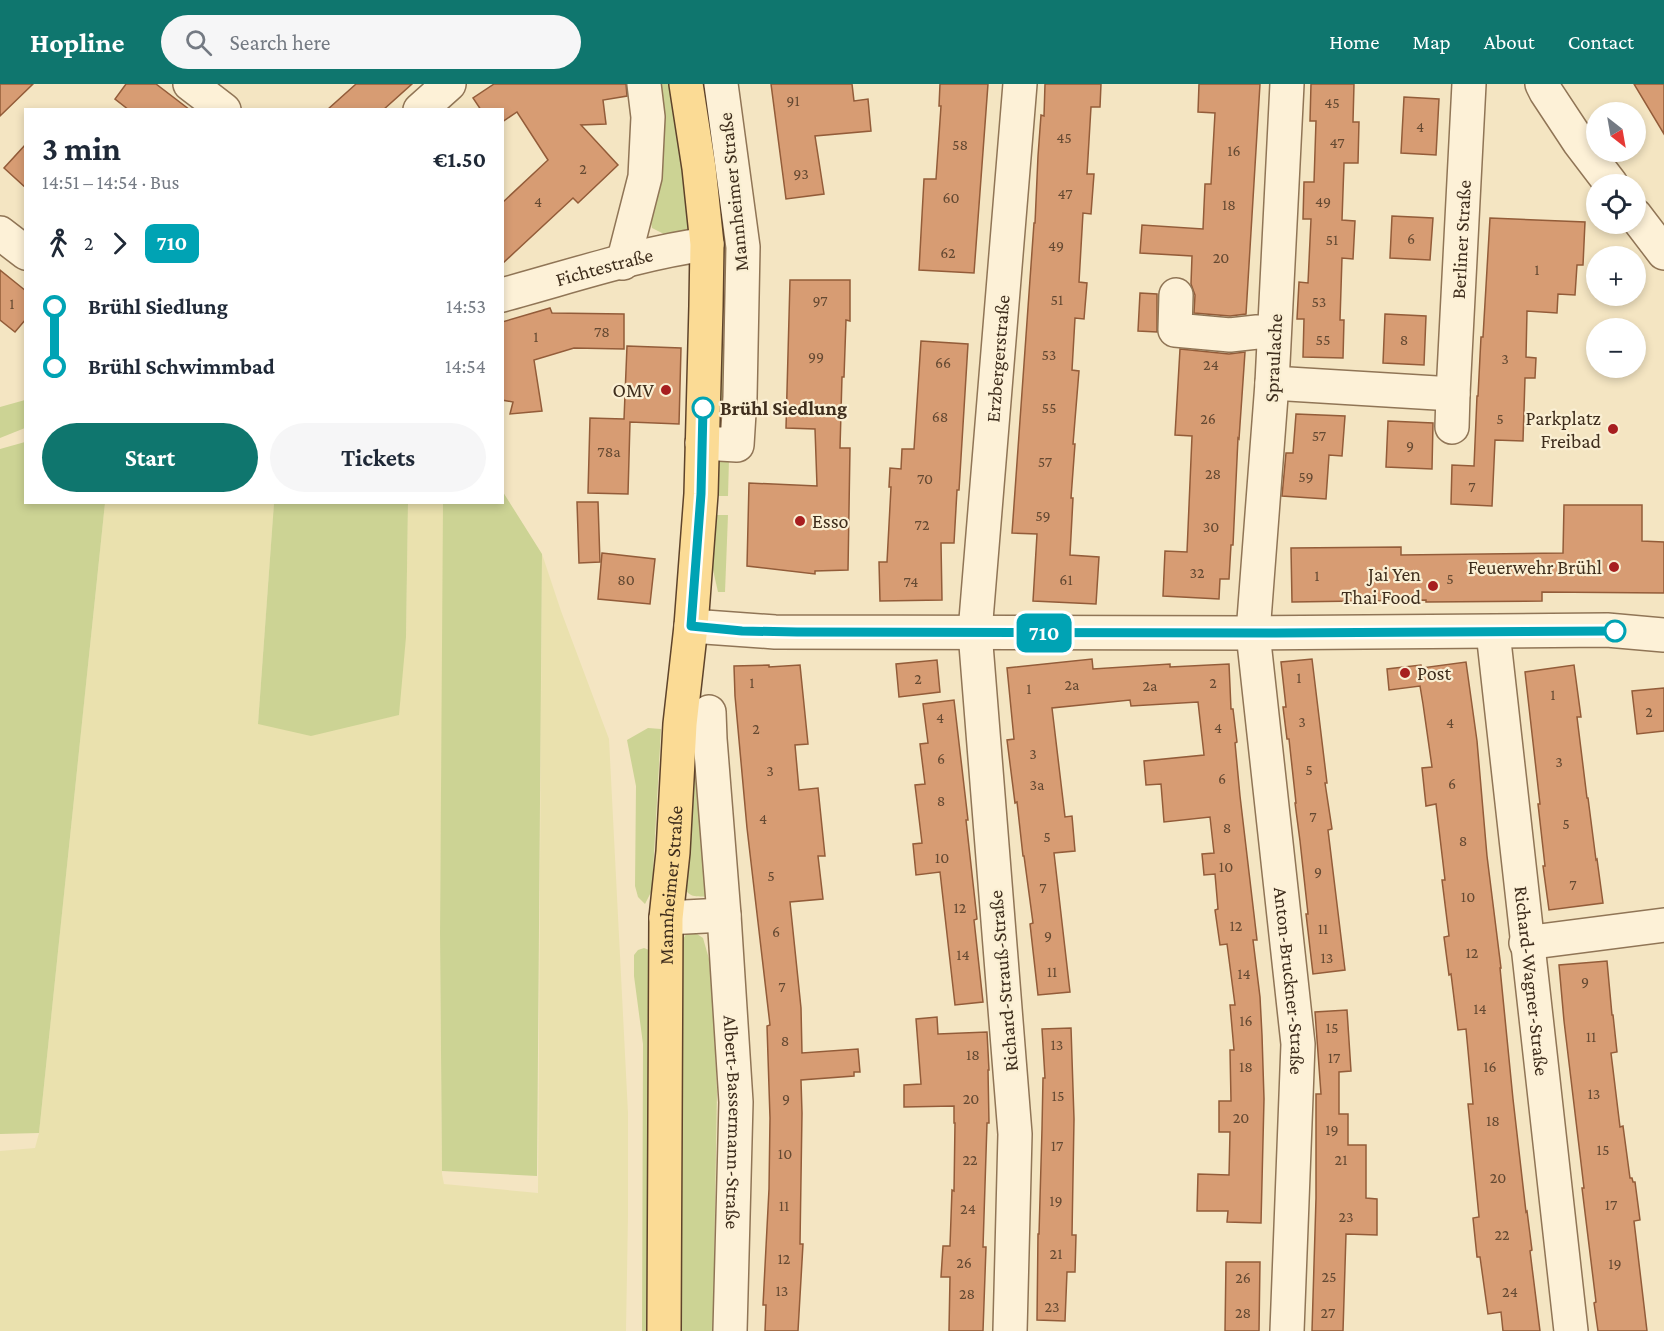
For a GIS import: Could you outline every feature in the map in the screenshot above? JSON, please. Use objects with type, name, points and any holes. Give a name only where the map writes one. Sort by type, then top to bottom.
[{"type":"main road","name":"Mannheimer Straße","points":[[664,1331],[666,918],[673,852],[680,724],[691,626],[701,494],[707,244],[699,168],[686,84]]},
{"type":"street","points":[[190,84],[221,108]]},
{"type":"street","points":[[422,108],[449,84]]},
{"type":"street","points":[[622,263],[645,177],[648,117],[644,84]]},
{"type":"street","name":"Mannheimer Straße","points":[[702,443],[737,445],[740,398],[743,247],[721,84]]},
{"type":"street","name":"Erzbergerstraße","points":[[975,632],[1020,84]]},
{"type":"street","name":"Spraulache","points":[[1253,633],[1272,383],[1287,84]]},
{"type":"street","name":"Berliner Straße","points":[[1452,427],[1469,84]]},
{"type":"street","points":[[1542,84],[1579,142],[1603,174]]},
{"type":"street","points":[[1646,229],[1664,253]]},
{"type":"street","name":"Fichtestraße","points":[[504,294],[685,247],[707,244]]},
{"type":"street","points":[[1176,295],[1175,330],[1230,335],[1274,333]]},
{"type":"street","points":[[1272,383],[1453,394]]},
{"type":"street","points":[[691,626],[775,632],[1253,633],[1607,630],[1664,634]]},
{"type":"street","name":"Richard-Strauß-Straße","points":[[975,632],[1015,1134],[1010,1331]]},
{"type":"street","name":"Richard-Wagner-Straße","points":[[1493,632],[1571,1331]]},
{"type":"street","name":"Anton-Bruckner-Straße","points":[[1253,633],[1298,1044],[1287,1331]]},
{"type":"street","name":"Albert-Bassermann-Straße","points":[[709,725],[736,1102],[730,1331]]},
{"type":"street","points":[[666,918],[724,915]]},
{"type":"street","points":[[1527,943],[1664,925]]},
{"type":"shaded area","points":[[105,504],[274,504],[258,724],[406,637],[408,504],[444,504],[440,934],[442,1174],[444,1184],[538,1193],[542,554],[609,739],[628,1113],[626,1331],[0,1331],[0,1151],[35,1148],[39,1133]]},
{"type":"green space","points":[[659,84],[676,84],[692,229],[664,234],[652,228],[649,212]]},
{"type":"green space","points":[[717,344],[733,344],[724,422],[716,416]]},
{"type":"green space","points":[[24,400],[24,428],[0,438],[0,407]]},
{"type":"green space","points":[[24,442],[24,504],[105,504],[39,1133],[0,1134],[0,449]]},
{"type":"green space","points":[[716,456],[729,459],[728,496],[713,496]]},
{"type":"green space","points":[[504,494],[542,554],[537,1176],[442,1171],[440,934],[443,504],[504,504]]},
{"type":"green space","points":[[274,504],[408,504],[406,637],[399,715],[311,736],[258,724]]},
{"type":"green space","points":[[713,515],[728,515],[725,592],[718,592],[711,561]]},
{"type":"green space","points":[[648,728],[661,729],[652,890],[645,904],[638,897],[635,886],[636,786],[627,740]]},
{"type":"green space","points":[[700,735],[708,897],[692,895],[682,883],[693,739]]},
{"type":"green space","points":[[694,932],[703,938],[711,966],[717,1091],[713,1331],[677,1331],[681,942],[687,933]]},
{"type":"green space","points":[[644,948],[649,950],[651,956],[650,1331],[642,1331],[643,1044],[634,976],[634,955],[638,950]]},
{"type":"building","points":[[0,84],[33,84],[0,116]]},
{"type":"building","points":[[126,84],[156,84],[187,108],[126,108],[115,99]]},
{"type":"building","points":[[356,84],[412,84],[385,108],[329,108]]},
{"type":"building","points":[[494,84],[626,84],[627,96],[603,100],[606,124],[581,125],[618,165],[578,203],[573,198],[504,262],[504,201],[548,160],[517,112],[504,121],[504,108],[480,108],[473,98]]},
{"type":"building","points":[[771,84],[852,84],[854,101],[868,99],[871,131],[815,136],[824,194],[786,199]]},
{"type":"building","points":[[940,84],[988,84],[974,273],[919,270],[924,179],[936,179],[941,106],[939,106]]},
{"type":"building","points":[[1045,84],[1101,84],[1100,107],[1091,107],[1087,174],[1094,174],[1091,214],[1083,213],[1079,282],[1087,283],[1084,319],[1075,318],[1072,370],[1079,371],[1073,444],[1075,444],[1070,555],[1099,557],[1096,604],[1033,601],[1037,534],[1012,533]]},
{"type":"building","points":[[1199,84],[1260,84],[1246,314],[1230,316],[1194,313],[1195,295],[1191,284],[1192,256],[1140,253],[1142,225],[1203,229],[1205,184],[1211,184],[1215,113],[1198,112]]},
{"type":"building","points":[[1311,84],[1354,84],[1353,122],[1359,122],[1358,163],[1344,163],[1342,220],[1355,221],[1353,259],[1342,258],[1340,320],[1344,320],[1343,358],[1303,357],[1304,319],[1297,319],[1299,282],[1308,283],[1311,219],[1303,219],[1304,182],[1314,182],[1316,121],[1310,121]]},
{"type":"building","points":[[1634,84],[1664,84],[1664,134],[1646,102]]},
{"type":"building","points":[[1404,97],[1439,99],[1436,155],[1401,153]]},
{"type":"building","points":[[24,146],[24,186],[4,168]]},
{"type":"building","points":[[1392,216],[1433,218],[1430,260],[1390,258]]},
{"type":"building","points":[[1490,218],[1585,222],[1583,265],[1577,265],[1575,295],[1558,294],[1557,313],[1527,311],[1526,357],[1536,358],[1535,378],[1525,378],[1523,441],[1495,440],[1492,506],[1451,504],[1452,465],[1474,466]]},
{"type":"building","points":[[0,270],[24,289],[24,321],[15,332],[0,320]]},
{"type":"building","points":[[790,280],[850,280],[850,321],[846,320],[840,448],[850,448],[848,570],[815,571],[815,574],[747,566],[749,483],[817,486],[815,429],[786,428]]},
{"type":"building","points":[[1140,293],[1157,294],[1157,332],[1138,331]]},
{"type":"building","points":[[550,308],[552,313],[624,314],[624,349],[574,348],[534,360],[542,411],[510,414],[513,402],[504,400],[504,321]]},
{"type":"building","points":[[1385,314],[1426,316],[1424,365],[1383,363]]},
{"type":"building","points":[[921,341],[968,344],[954,543],[941,543],[942,600],[880,601],[879,562],[887,562],[890,468],[901,469],[902,449],[914,449]]},
{"type":"building","points":[[627,346],[681,348],[679,424],[630,422],[628,494],[588,493],[590,418],[624,419]]},
{"type":"building","points":[[1180,349],[1229,354],[1245,352],[1233,545],[1231,545],[1229,579],[1220,579],[1219,599],[1163,596],[1165,551],[1187,552],[1192,436],[1175,435]]},
{"type":"building","points":[[1296,414],[1345,416],[1342,456],[1329,455],[1326,499],[1282,496],[1286,453],[1293,453]]},
{"type":"building","points":[[1388,421],[1433,423],[1432,469],[1386,467]]},
{"type":"building","points":[[577,502],[598,502],[600,562],[579,563]]},
{"type":"building","points":[[1564,505],[1642,505],[1642,541],[1664,542],[1664,593],[1542,592],[1542,601],[1292,602],[1291,548],[1401,547],[1401,555],[1563,553]]},
{"type":"building","points":[[602,553],[655,559],[650,604],[598,599]]},
{"type":"building","points":[[1092,659],[1093,669],[1170,664],[1170,667],[1229,664],[1231,709],[1233,709],[1237,742],[1235,743],[1240,796],[1257,940],[1253,940],[1260,997],[1264,1099],[1261,1223],[1227,1222],[1228,1211],[1197,1211],[1198,1174],[1229,1175],[1230,1132],[1219,1132],[1219,1101],[1231,1101],[1230,1050],[1234,1050],[1230,1005],[1235,1005],[1227,944],[1220,945],[1215,910],[1218,909],[1215,874],[1204,875],[1202,854],[1214,853],[1210,817],[1164,822],[1161,784],[1146,785],[1144,761],[1204,755],[1198,702],[1131,706],[1130,700],[1052,708],[1065,817],[1072,816],[1075,851],[1054,853],[1070,992],[1038,995],[1030,924],[1033,923],[1007,740],[1014,739],[1007,668]]},
{"type":"building","points":[[1312,659],[1332,829],[1328,830],[1345,970],[1313,974],[1289,739],[1287,739],[1283,707],[1286,707],[1281,662]]},
{"type":"building","points":[[937,660],[940,692],[899,697],[896,664]]},
{"type":"building","points":[[1466,662],[1477,741],[1487,856],[1540,1331],[1503,1331],[1501,1312],[1488,1314],[1480,1257],[1477,1257],[1473,1218],[1479,1217],[1468,1104],[1473,1104],[1466,1029],[1458,1030],[1451,974],[1449,975],[1444,937],[1449,936],[1442,880],[1445,880],[1436,804],[1426,806],[1422,768],[1432,767],[1423,704],[1420,686],[1389,690],[1387,669],[1421,665],[1422,668]]},
{"type":"building","points":[[769,665],[769,667],[800,665],[808,744],[795,745],[799,790],[818,788],[825,856],[818,856],[823,899],[790,902],[801,1008],[802,1053],[858,1049],[860,1072],[854,1072],[854,1076],[801,1080],[800,1244],[803,1244],[798,1331],[765,1331],[766,1305],[763,1305],[770,1118],[767,1026],[770,1025],[747,828],[735,696],[734,666]]},
{"type":"building","points":[[1574,665],[1581,717],[1577,717],[1603,903],[1549,910],[1525,672]]},
{"type":"building","points":[[1664,688],[1664,731],[1637,734],[1632,691]]},
{"type":"building","points":[[954,700],[968,820],[966,820],[977,919],[974,920],[983,1002],[955,1005],[940,872],[916,875],[913,844],[922,843],[915,785],[925,784],[920,744],[928,743],[923,704]]},
{"type":"building","points":[[1607,961],[1617,1052],[1611,1053],[1620,1127],[1623,1126],[1630,1178],[1635,1182],[1640,1220],[1634,1221],[1647,1331],[1598,1331],[1594,1303],[1596,1302],[1559,965]]},
{"type":"building","points":[[1347,1010],[1351,1071],[1339,1072],[1339,1114],[1348,1114],[1348,1145],[1366,1145],[1366,1198],[1377,1199],[1377,1235],[1346,1234],[1343,1331],[1312,1331],[1316,1094],[1321,1094],[1315,1012]]},
{"type":"building","points":[[937,1017],[938,1034],[987,1032],[989,1123],[987,1123],[983,1247],[986,1247],[983,1331],[949,1331],[950,1277],[941,1277],[943,1246],[950,1246],[952,1190],[954,1191],[954,1106],[904,1107],[904,1085],[921,1084],[916,1019]]},
{"type":"building","points":[[1071,1028],[1074,1119],[1072,1235],[1076,1235],[1075,1272],[1067,1272],[1065,1321],[1037,1320],[1043,1078],[1045,1078],[1042,1029]]},
{"type":"building","points":[[1226,1262],[1260,1262],[1259,1331],[1225,1331]]},
{"type":"bus line","name":"710","points":[[703,408],[701,494],[691,626],[775,632],[1615,631]]},
{"type":"place","name":"OMV","points":[[666,390]]},
{"type":"place","name":"Brühl Siedlung","points":[[703,408]]},
{"type":"place","name":"Parkplatz Freibad","points":[[1613,429]]},
{"type":"place","name":"Esso","points":[[800,521]]},
{"type":"place","name":"Feuerwehr Brühl","points":[[1614,567]]},
{"type":"place","name":"Jai Yen Thai Food","points":[[1433,586]]},
{"type":"place","name":"Post","points":[[1405,673]]}]
